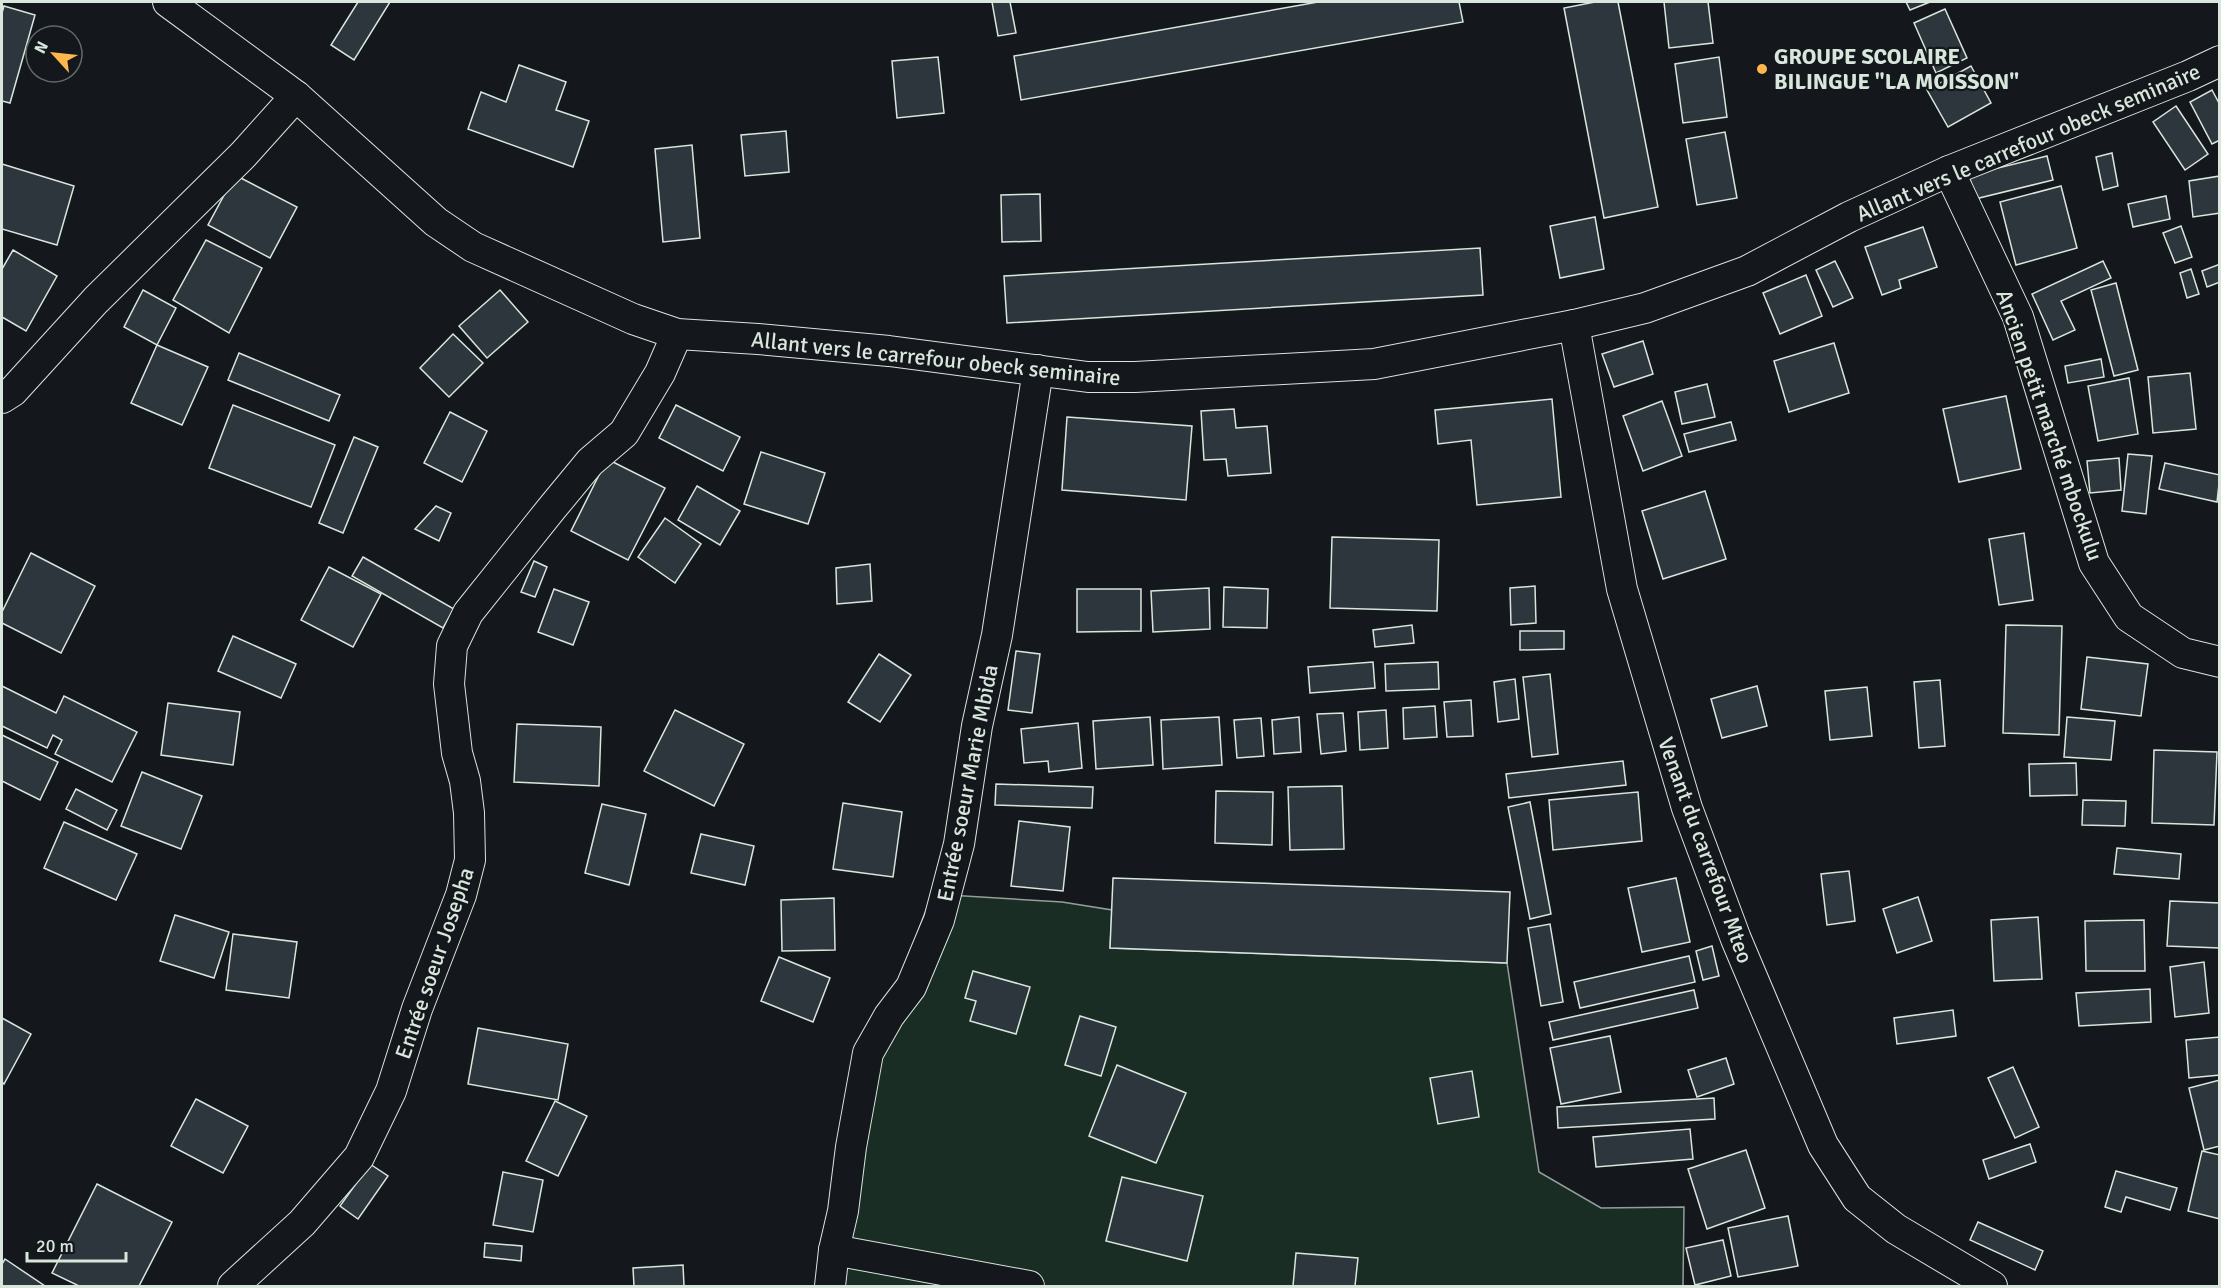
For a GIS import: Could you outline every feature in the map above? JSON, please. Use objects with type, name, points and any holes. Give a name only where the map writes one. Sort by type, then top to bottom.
[{"type":"street","name":"Allant vers le carrefour obeck seminaire","points":[[168,2],[296,96],[436,222],[473,247],[633,319],[677,334],[890,351],[1088,377],[1135,377],[1374,364],[1574,325],[1645,308],[1747,271],[1849,217],[1949,171],[2188,76],[2220,61]]},
{"type":"street","points":[[2,398],[13,391],[96,300],[243,154],[296,96]]},
{"type":"street","name":"Ancien petit marché mbockulu","points":[[1949,171],[2018,317],[2094,563],[2129,617],[2183,653],[2220,662]]},
{"type":"street","name":"Venant du carrefour Mteo","points":[[1574,325],[1622,589],[1687,808],[1736,939],[1823,1145],[1857,1198],[1896,1229],[1992,1287]]},
{"type":"street","name":"Entrée soeur Josepha","points":[[233,1287],[302,1223],[359,1157],[391,1091],[417,1009],[462,895],[470,860],[469,813],[465,781],[457,753],[449,684],[452,646],[468,613],[552,508],[590,462],[624,433],[660,373],[677,334]]},
{"type":"street","name":"Entrée soeur Marie Mbida","points":[[830,1287],[834,1250],[843,1210],[851,1147],[868,1053],[889,1016],[911,987],[939,920],[959,844],[977,726],[997,635],[1038,370]]},
{"type":"street","points":[[834,1250],[1029,1287]]},
{"type":"green space","points":[[932,894],[1062,902],[1112,910],[1110,948],[1507,963],[1539,1172],[1601,1208],[1684,1207],[1683,1286],[836,1286],[871,1056]]},
{"type":"building","points":[[358,2],[390,2],[354,60],[331,45]]},
{"type":"building","points":[[992,2],[1010,2],[1016,33],[998,36]]},
{"type":"building","points":[[1318,2],[1459,2],[1463,22],[1021,100],[1014,56]]},
{"type":"building","points":[[1595,2],[1618,2],[1658,207],[1604,218],[1564,8]]},
{"type":"building","points":[[1664,2],[1708,2],[1713,43],[1669,48]]},
{"type":"building","points":[[1906,2],[1930,2],[1910,10]]},
{"type":"building","points":[[4,6],[35,15],[32,24],[24,24],[24,54],[10,103],[2,101],[2,13]]},
{"type":"building","points":[[1945,9],[1967,58],[1936,73],[1914,23]]},
{"type":"building","points":[[938,57],[944,113],[897,118],[892,61]]},
{"type":"building","points":[[1719,57],[1727,117],[1683,123],[1675,64]]},
{"type":"building","points":[[519,65],[566,82],[556,110],[589,121],[573,167],[468,129],[481,92],[506,102]]},
{"type":"building","points":[[1971,66],[1991,103],[1948,127],[1927,90]]},
{"type":"building","points":[[2212,90],[2220,105],[2220,140],[2212,144],[2190,102]]},
{"type":"building","points":[[2176,106],[2208,154],[2185,170],[2153,122]]},
{"type":"building","points":[[786,131],[789,172],[745,176],[741,135]]},
{"type":"building","points":[[1725,132],[1737,198],[1697,205],[1686,139]]},
{"type":"building","points":[[692,145],[700,238],[663,242],[655,149]]},
{"type":"building","points":[[2112,153],[2118,186],[2103,190],[2096,157]]},
{"type":"building","points":[[2047,156],[2053,180],[1975,199],[1969,175]]},
{"type":"building","points":[[2,164],[74,186],[57,245],[2,229]]},
{"type":"building","points":[[235,175],[297,207],[270,258],[208,225]]},
{"type":"building","points":[[2220,176],[2220,213],[2193,217],[2189,181]]},
{"type":"building","points":[[2061,186],[2077,248],[2016,265],[2000,202]]},
{"type":"building","points":[[1040,194],[1041,241],[1002,242],[1001,195]]},
{"type":"building","points":[[2166,196],[2170,219],[2133,227],[2128,204]]},
{"type":"building","points":[[1595,217],[1604,269],[1560,278],[1550,226]]},
{"type":"building","points":[[2181,226],[2192,257],[2175,263],[2163,233]]},
{"type":"building","points":[[1923,227],[1937,267],[1899,280],[1901,288],[1882,295],[1865,247]]},
{"type":"building","points":[[206,240],[262,268],[229,333],[173,300]]},
{"type":"building","points":[[1480,248],[1483,295],[1007,323],[1004,276]]},
{"type":"building","points":[[13,250],[57,276],[26,331],[2,317],[2,269]]},
{"type":"building","points":[[1835,261],[1853,298],[1833,307],[1816,270]]},
{"type":"building","points":[[2103,261],[2111,278],[2061,301],[2075,330],[2053,340],[2032,294]]},
{"type":"building","points":[[2220,264],[2220,282],[2207,287],[2202,271]]},
{"type":"building","points":[[2191,269],[2199,294],[2187,298],[2180,273]]},
{"type":"building","points":[[1806,275],[1822,316],[1780,334],[1763,293]]},
{"type":"building","points":[[2116,283],[2138,370],[2114,376],[2091,290]]},
{"type":"building","points":[[143,290],[176,308],[157,345],[124,327]]},
{"type":"building","points":[[500,290],[528,322],[487,358],[459,326]]},
{"type":"building","points":[[453,334],[483,363],[449,397],[420,368]]},
{"type":"building","points":[[1643,341],[1653,374],[1614,387],[1602,354]]},
{"type":"building","points":[[1834,343],[1849,393],[1789,412],[1774,361]]},
{"type":"building","points":[[157,345],[208,367],[182,425],[131,403]]},
{"type":"building","points":[[239,353],[340,395],[329,421],[228,380]]},
{"type":"building","points":[[2101,359],[2104,377],[2068,383],[2065,366]]},
{"type":"building","points":[[2190,373],[2196,429],[2153,433],[2148,377]]},
{"type":"building","points":[[2129,378],[2138,434],[2098,441],[2088,386]]},
{"type":"building","points":[[1707,384],[1715,417],[1682,424],[1675,392]]},
{"type":"building","points":[[2006,396],[2021,469],[1959,482],[1943,409]]},
{"type":"building","points":[[1552,399],[1561,497],[1477,505],[1471,440],[1438,444],[1435,410]]},
{"type":"building","points":[[1662,401],[1682,456],[1643,471],[1623,416]]},
{"type":"building","points":[[233,405],[335,445],[311,507],[209,468]]},
{"type":"building","points":[[676,405],[740,437],[723,471],[659,438]]},
{"type":"building","points":[[1234,409],[1236,428],[1267,426],[1271,473],[1228,476],[1226,459],[1204,460],[1201,411]]},
{"type":"building","points":[[450,412],[487,431],[462,482],[424,463]]},
{"type":"building","points":[[1067,417],[1192,426],[1186,500],[1062,490]]},
{"type":"building","points":[[1731,422],[1736,440],[1689,452],[1684,434]]},
{"type":"building","points":[[354,437],[378,447],[343,533],[319,523]]},
{"type":"building","points":[[761,452],[825,473],[808,524],[744,504]]},
{"type":"building","points":[[2128,454],[2152,456],[2146,514],[2122,511]]},
{"type":"building","points":[[2119,458],[2121,490],[2090,493],[2087,461]]},
{"type":"building","points":[[607,459],[665,488],[628,560],[571,531]]},
{"type":"building","points":[[2165,463],[2220,475],[2217,502],[2159,489]]},
{"type":"building","points":[[697,486],[740,511],[720,545],[678,520]]},
{"type":"building","points":[[1705,491],[1726,559],[1663,579],[1642,511]]},
{"type":"building","points":[[436,506],[451,513],[439,541],[415,529]]},
{"type":"building","points":[[665,518],[701,544],[675,583],[638,557]]},
{"type":"building","points":[[2024,533],[2033,600],[1999,605],[1989,539]]},
{"type":"building","points":[[1332,537],[1439,540],[1437,611],[1330,608]]},
{"type":"building","points":[[31,553],[95,586],[61,653],[2,623],[2,612]]},
{"type":"building","points":[[363,557],[454,609],[443,628],[352,576]]},
{"type":"building","points":[[534,561],[547,567],[535,597],[521,592]]},
{"type":"building","points":[[870,564],[872,601],[837,604],[836,568]]},
{"type":"building","points":[[329,567],[381,594],[353,647],[301,620]]},
{"type":"building","points":[[1535,586],[1536,623],[1511,625],[1510,588]]},
{"type":"building","points":[[1224,587],[1268,589],[1267,628],[1223,627]]},
{"type":"building","points":[[1209,588],[1210,629],[1153,632],[1151,591]]},
{"type":"building","points":[[554,589],[589,602],[573,645],[538,632]]},
{"type":"building","points":[[1077,589],[1141,589],[1141,631],[1077,632]]},
{"type":"building","points":[[1412,625],[1414,643],[1375,647],[1373,630]]},
{"type":"building","points":[[2006,625],[2062,626],[2059,735],[2003,733]]},
{"type":"building","points":[[1520,631],[1564,631],[1564,649],[1520,650]]},
{"type":"building","points":[[233,636],[296,664],[281,698],[218,671]]},
{"type":"building","points":[[1016,651],[1040,654],[1032,713],[1008,710]]},
{"type":"building","points":[[879,654],[911,675],[880,722],[848,702]]},
{"type":"building","points":[[2087,657],[2148,664],[2141,716],[2081,709]]},
{"type":"building","points":[[1373,662],[1375,688],[1310,693],[1308,667]]},
{"type":"building","points":[[1438,662],[1439,689],[1386,691],[1385,664]]},
{"type":"building","points":[[1550,674],[1558,754],[1532,757],[1523,677]]},
{"type":"building","points":[[1515,679],[1519,719],[1498,722],[1494,682]]},
{"type":"building","points":[[1940,680],[1945,746],[1919,748],[1914,682]]},
{"type":"building","points":[[2,686],[56,713],[64,696],[137,732],[112,782],[55,754],[62,740],[53,735],[47,748],[2,726]]},
{"type":"building","points":[[1757,686],[1767,726],[1722,738],[1711,699]]},
{"type":"building","points":[[1867,687],[1872,736],[1830,740],[1825,691]]},
{"type":"building","points":[[1471,700],[1473,736],[1447,737],[1444,702]]},
{"type":"building","points":[[168,703],[240,712],[233,765],[161,755]]},
{"type":"building","points":[[1435,706],[1437,737],[1404,739],[1403,708]]},
{"type":"building","points":[[675,710],[744,744],[714,806],[644,771]]},
{"type":"building","points":[[1386,710],[1388,748],[1360,750],[1358,712]]},
{"type":"building","points":[[1343,713],[1346,751],[1321,754],[1317,714]]},
{"type":"building","points":[[1150,717],[1153,765],[1096,769],[1093,721]]},
{"type":"building","points":[[1219,717],[1222,765],[1163,769],[1161,720]]},
{"type":"building","points":[[1299,717],[1301,752],[1274,754],[1272,720]]},
{"type":"building","points":[[2067,717],[2115,721],[2111,760],[2064,757]]},
{"type":"building","points":[[1261,718],[1264,756],[1237,758],[1234,720]]},
{"type":"building","points":[[1078,723],[1082,768],[1049,772],[1048,761],[1024,763],[1021,729]]},
{"type":"building","points":[[517,724],[601,727],[599,786],[514,782]]},
{"type":"building","points":[[2,735],[58,762],[40,800],[2,781]]},
{"type":"building","points":[[2154,750],[2217,752],[2214,825],[2152,823]]},
{"type":"building","points":[[1623,761],[1626,785],[1509,798],[1506,774]]},
{"type":"building","points":[[2076,763],[2077,795],[2030,796],[2029,764]]},
{"type":"building","points":[[142,772],[202,796],[181,849],[121,826]]},
{"type":"building","points":[[996,784],[1093,787],[1092,808],[995,805]]},
{"type":"building","points":[[1342,786],[1344,849],[1290,850],[1288,787]]},
{"type":"building","points":[[76,789],[117,810],[107,830],[66,809]]},
{"type":"building","points":[[1216,791],[1273,792],[1272,845],[1215,843]]},
{"type":"building","points":[[1638,792],[1642,841],[1553,850],[1549,800]]},
{"type":"building","points":[[2083,800],[2126,801],[2125,826],[2082,825]]},
{"type":"building","points":[[1530,802],[1551,914],[1530,919],[1508,807]]},
{"type":"building","points":[[843,803],[902,812],[893,877],[833,869]]},
{"type":"building","points":[[602,804],[646,814],[629,885],[585,873]]},
{"type":"building","points":[[1019,821],[1070,827],[1063,891],[1011,886]]},
{"type":"building","points":[[64,822],[137,854],[116,900],[44,868]]},
{"type":"building","points":[[701,834],[754,846],[745,885],[691,873]]},
{"type":"building","points":[[2117,848],[2181,854],[2179,879],[2114,874]]},
{"type":"building","points":[[1849,871],[1855,921],[1827,925],[1821,874]]},
{"type":"building","points":[[1113,878],[1510,892],[1507,963],[1110,948]]},
{"type":"building","points":[[1676,878],[1690,942],[1642,952],[1628,888]]},
{"type":"building","points":[[1918,897],[1932,941],[1897,953],[1883,909]]},
{"type":"building","points":[[834,898],[835,950],[782,951],[781,900]]},
{"type":"building","points":[[2170,901],[2220,903],[2220,948],[2167,946]]},
{"type":"building","points":[[175,915],[229,932],[214,978],[160,961]]},
{"type":"building","points":[[2038,917],[2042,979],[1994,981],[1991,920]]},
{"type":"building","points":[[2144,920],[2145,971],[2086,971],[2085,921]]},
{"type":"building","points":[[1550,924],[1563,1002],[1541,1006],[1528,928]]},
{"type":"building","points":[[233,934],[297,942],[289,998],[226,990]]},
{"type":"building","points":[[1712,946],[1719,976],[1703,980],[1696,951]]},
{"type":"building","points":[[1689,956],[1695,982],[1580,1008],[1574,982]]},
{"type":"building","points":[[779,957],[830,978],[813,1022],[761,1001]]},
{"type":"building","points":[[2204,962],[2209,1013],[2175,1017],[2170,967]]},
{"type":"building","points":[[973,971],[1030,987],[1016,1034],[970,1021],[976,1001],[965,998]]},
{"type":"building","points":[[2150,989],[2151,1022],[2079,1026],[2076,993]]},
{"type":"building","points":[[1694,990],[1698,1008],[1553,1040],[1549,1022]]},
{"type":"building","points":[[1953,1010],[1956,1036],[1897,1044],[1894,1018]]},
{"type":"building","points":[[1080,1016],[1116,1027],[1101,1076],[1065,1065]]},
{"type":"building","points":[[2,1018],[31,1034],[4,1084],[2,1082]]},
{"type":"building","points":[[478,1028],[568,1044],[558,1100],[468,1084]]},
{"type":"building","points":[[1610,1036],[1621,1092],[1561,1104],[1550,1048]]},
{"type":"building","points":[[2220,1037],[2220,1075],[2189,1078],[2186,1040]]},
{"type":"building","points":[[1726,1058],[1734,1084],[1697,1097],[1688,1070]]},
{"type":"building","points":[[1117,1065],[1186,1093],[1156,1163],[1089,1136]]},
{"type":"building","points":[[2013,1067],[2039,1127],[2015,1138],[1988,1078]]},
{"type":"building","points":[[1472,1071],[1479,1117],[1438,1124],[1430,1078]]},
{"type":"building","points":[[2220,1080],[2220,1146],[2204,1150],[2189,1088]]},
{"type":"building","points":[[1714,1098],[1715,1119],[1558,1128],[1557,1107]]},
{"type":"building","points":[[196,1099],[248,1126],[223,1173],[171,1146]]},
{"type":"building","points":[[555,1101],[587,1116],[558,1176],[526,1161]]},
{"type":"building","points":[[1690,1129],[1693,1159],[1596,1167],[1593,1137]]},
{"type":"building","points":[[2030,1144],[2036,1162],[1989,1179],[1983,1160]]},
{"type":"building","points":[[1746,1150],[1765,1208],[1707,1229],[1688,1169]]},
{"type":"building","points":[[2202,1151],[2220,1155],[2220,1219],[2188,1211]]},
{"type":"building","points":[[370,1164],[388,1176],[358,1219],[340,1206]]},
{"type":"building","points":[[2116,1171],[2177,1188],[2170,1210],[2126,1197],[2121,1212],[2105,1207]]},
{"type":"building","points":[[503,1172],[543,1180],[533,1232],[493,1225]]},
{"type":"building","points":[[1122,1177],[1203,1196],[1187,1261],[1106,1241]]},
{"type":"building","points":[[97,1184],[172,1222],[139,1286],[79,1286],[52,1273]]},
{"type":"building","points":[[1788,1216],[1798,1266],[1738,1277],[1728,1228]]},
{"type":"building","points":[[1978,1222],[2043,1251],[2035,1270],[1970,1240]]},
{"type":"building","points":[[1723,1240],[1731,1276],[1695,1285],[1686,1248]]},
{"type":"building","points":[[485,1243],[522,1246],[521,1261],[484,1257]]},
{"type":"building","points":[[1296,1253],[1358,1258],[1355,1286],[1293,1286]]},
{"type":"building","points":[[5,1259],[45,1286],[2,1286],[2,1264]]},
{"type":"building","points":[[683,1265],[684,1286],[634,1286],[633,1268]]},
{"type":"place","name":"GROUPE SCOLAIRE BILINGUE \"LA MOISSON\"","points":[[1762,69]]}]
